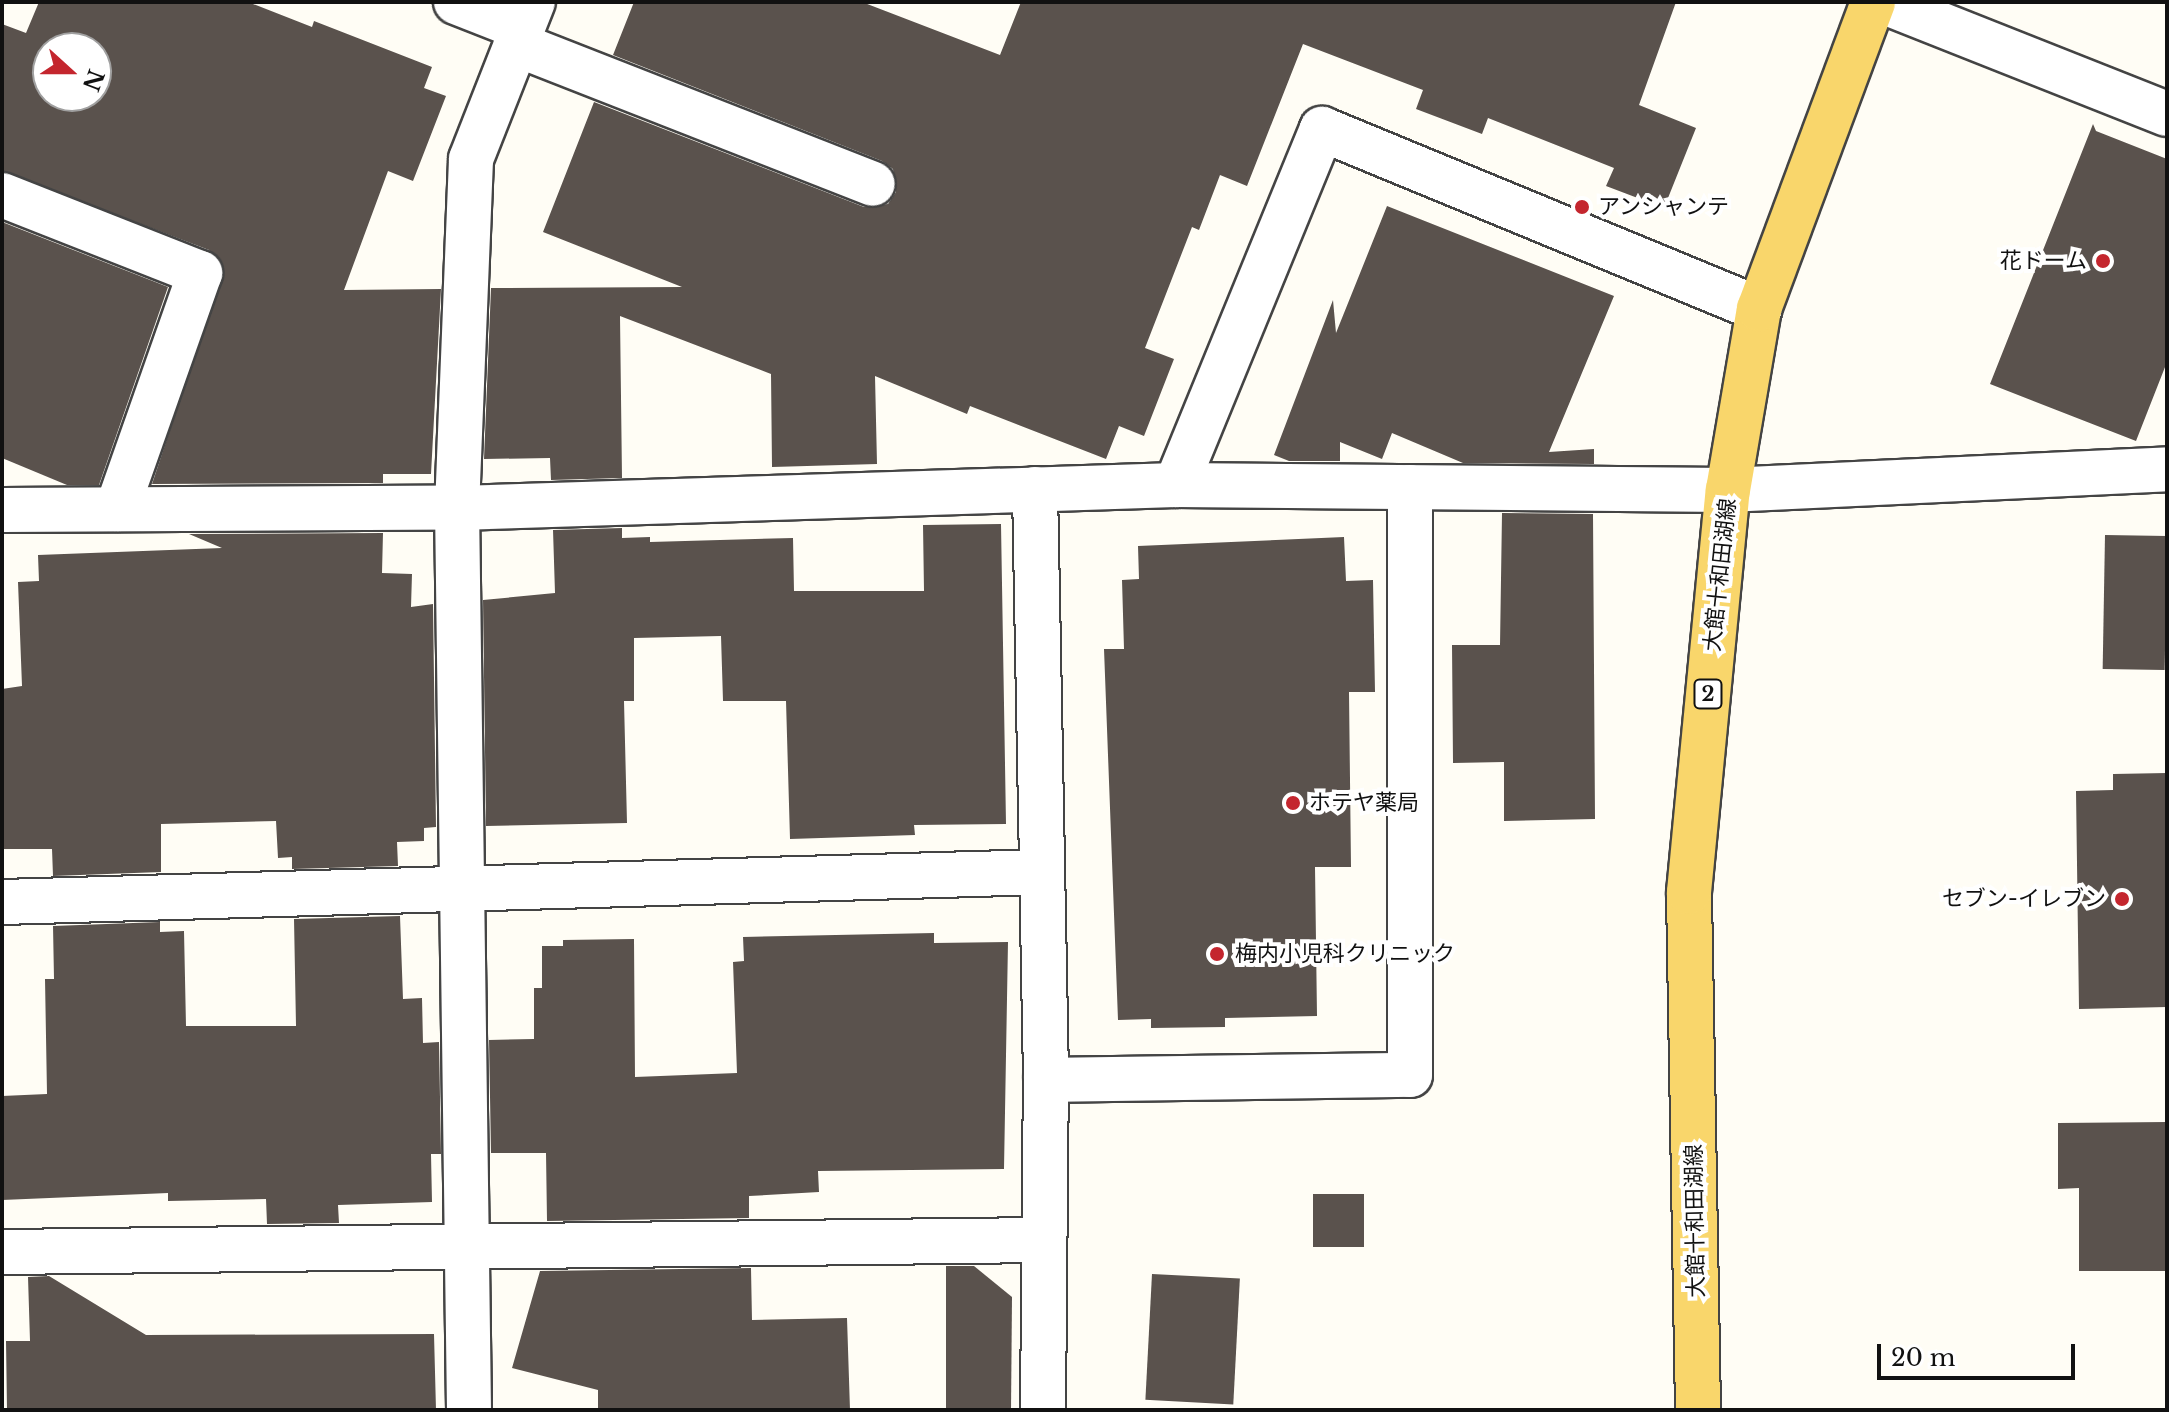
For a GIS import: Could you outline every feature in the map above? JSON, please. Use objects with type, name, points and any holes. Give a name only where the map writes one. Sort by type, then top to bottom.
[{"type":"main road","name":"大館十和田湖線","points":[[1698,1410],[1689,892],[1728,490],[1759,309],[1873,2]]},
{"type":"street","points":[[456,2],[524,25],[873,184]]},
{"type":"street","points":[[1884,2],[2167,114]]},
{"type":"street","points":[[469,1410],[457,508],[471,159],[524,25]]},
{"type":"street","points":[[1176,485],[1322,129],[1759,309]]},
{"type":"street","points":[[2,195],[200,273],[117,509]]},
{"type":"street","points":[[2,510],[457,508],[1176,485],[1728,490],[2167,469]]},
{"type":"street","points":[[1046,1080],[1410,1075],[1410,487]]},
{"type":"street","points":[[1035,489],[1046,1080],[1043,1410]]},
{"type":"street","points":[[2,902],[1042,872]]},
{"type":"street","points":[[2,1252],[1043,1240]]},
{"type":"building","points":[[39,2],[248,2],[312,27],[314,21],[432,67],[424,88],[446,96],[413,181],[388,171],[344,290],[441,289],[431,474],[383,474],[383,483],[152,484],[224,268],[209,250],[2,171],[2,24],[26,33]]},
{"type":"building","points":[[634,2],[862,2],[1000,55],[1021,2],[1676,2],[1639,105],[1696,128],[1664,208],[1606,186],[1614,168],[1488,118],[1482,134],[1416,109],[1423,90],[1303,44],[1247,186],[1220,175],[1199,230],[1192,227],[1145,348],[1174,359],[1144,436],[1119,426],[1106,459],[970,406],[967,414],[875,376],[877,464],[772,467],[771,374],[620,316],[622,478],[551,480],[550,458],[484,459],[491,288],[682,287],[543,232],[594,102],[864,207],[888,204],[896,192],[893,169],[882,161],[613,55]]},
{"type":"building","name":"花ドーム","points":[[2093,124],[2096,131],[2167,159],[2167,362],[2136,441],[1990,384]]},
{"type":"building","points":[[1387,206],[1614,296],[1549,452],[1594,449],[1594,464],[1463,463],[1392,433],[1382,459],[1340,442],[1340,461],[1289,461],[1274,455],[1333,300],[1336,333]]},
{"type":"building","points":[[2,222],[168,287],[99,485],[67,485],[2,458]]},
{"type":"building","points":[[1502,513],[1593,514],[1595,819],[1504,821],[1504,762],[1453,763],[1452,645],[1500,645]]},
{"type":"building","points":[[1001,524],[1006,824],[914,825],[915,835],[790,839],[786,701],[723,701],[721,636],[634,638],[634,701],[624,701],[627,823],[486,826],[483,600],[555,593],[553,530],[622,528],[622,538],[650,537],[650,542],[793,538],[794,591],[924,591],[923,525]]},
{"type":"building","points":[[383,533],[382,573],[412,574],[411,607],[433,604],[436,827],[424,828],[424,841],[397,842],[398,866],[292,869],[292,857],[278,858],[276,821],[161,824],[161,872],[53,876],[52,849],[2,849],[2,689],[22,686],[18,582],[39,581],[38,555],[222,548],[189,534]]},
{"type":"building","points":[[2105,535],[2167,536],[2165,670],[2103,669]]},
{"type":"building","points":[[1344,537],[1346,581],[1373,580],[1375,692],[1349,692],[1351,867],[1315,867],[1317,1016],[1225,1018],[1225,1027],[1151,1028],[1151,1019],[1118,1020],[1104,649],[1124,649],[1122,580],[1139,579],[1138,546]]},
{"type":"building","name":"セブン-イレブン","points":[[2167,773],[2167,1007],[2079,1009],[2076,791],[2113,790],[2113,774]]},
{"type":"building","points":[[400,916],[403,999],[422,998],[423,1043],[439,1042],[441,1154],[431,1154],[432,1202],[338,1205],[339,1223],[267,1224],[266,1199],[168,1201],[168,1193],[2,1200],[2,1096],[47,1094],[45,979],[54,979],[53,926],[160,922],[160,932],[184,931],[186,1026],[296,1026],[294,919]]},
{"type":"building","points":[[934,933],[934,943],[1008,942],[1004,1169],[818,1171],[819,1192],[749,1196],[749,1218],[547,1221],[546,1153],[491,1153],[489,1040],[534,1039],[534,988],[542,988],[542,946],[563,946],[563,940],[634,939],[635,1077],[737,1073],[733,962],[744,961],[743,937]]},
{"type":"building","points":[[2167,1122],[2167,1271],[2079,1271],[2079,1188],[2058,1189],[2058,1123]]},
{"type":"building","points":[[1313,1194],[1364,1194],[1364,1247],[1313,1247]]},
{"type":"building","points":[[946,1266],[974,1266],[1012,1297],[1011,1410],[946,1410]]},
{"type":"building","points":[[751,1268],[752,1320],[847,1318],[850,1410],[598,1410],[598,1390],[512,1368],[540,1271]]},
{"type":"building","points":[[1152,1274],[1240,1279],[1233,1404],[1145,1400]]},
{"type":"building","points":[[49,1276],[146,1335],[434,1334],[436,1410],[7,1410],[6,1341],[30,1341],[28,1277]]},
{"type":"place","name":"アンシャンテ","points":[[1582,207]]},
{"type":"place","name":"花ドーム","points":[[2103,261]]},
{"type":"place","name":"ホテヤ薬局","points":[[1293,803]]},
{"type":"place","name":"セブン-イレブン","points":[[2122,899]]},
{"type":"place","name":"梅内小児科クリニック","points":[[1217,954]]}]
